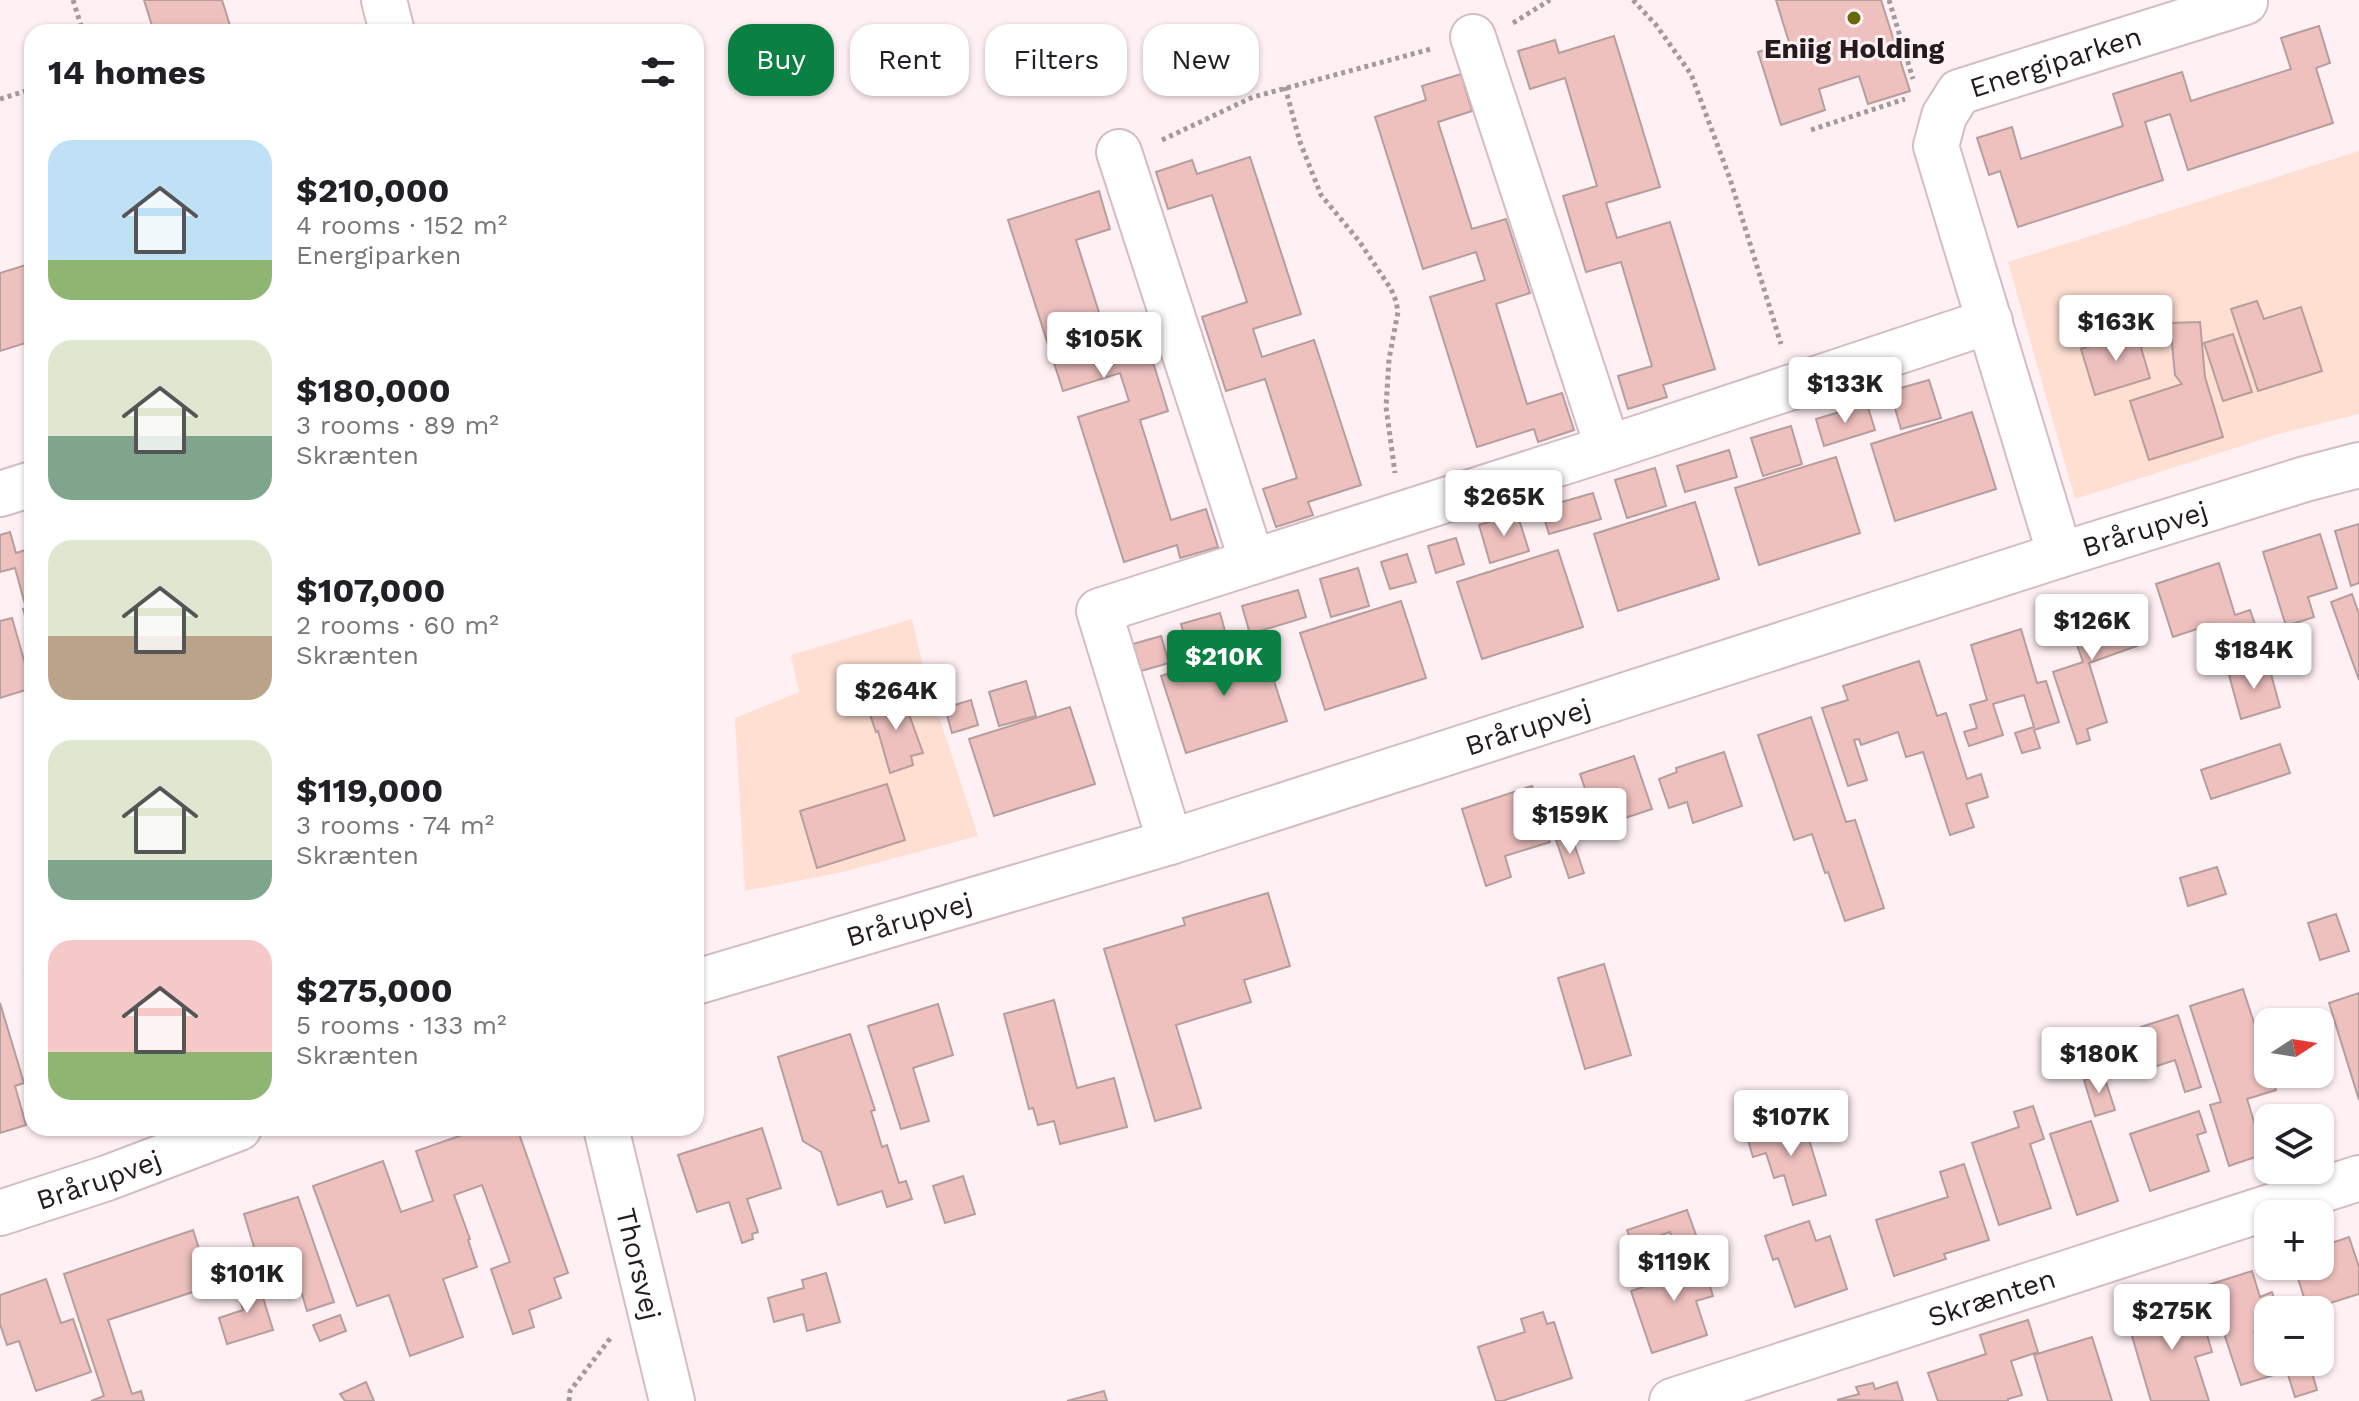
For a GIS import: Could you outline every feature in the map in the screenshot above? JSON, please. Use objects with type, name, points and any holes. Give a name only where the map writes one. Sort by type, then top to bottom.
[{"type":"street","points":[[384,0],[390,24]]},
{"type":"street","name":"Energiparken","points":[[2060,555],[1936,146],[1944,116],[1959,92],[2244,1]]},
{"type":"street","points":[[1473,37],[1608,448]]},
{"type":"street","points":[[1119,152],[1252,561]]},
{"type":"street","points":[[1170,842],[1099,611],[1608,448],[1990,321]]},
{"type":"street","name":"Brårupvej","points":[[704,980],[1170,842],[2060,555],[2359,465]]},
{"type":"street","points":[[0,494],[24,486]]},
{"type":"street","name":"Brårupvej","points":[[0,1213],[107,1178],[218,1136]]},
{"type":"street","name":"Thorsvej","points":[[608,1136],[672,1401]]},
{"type":"street","name":"Skrænten","points":[[1672,1401],[2359,1178]]},
{"type":"path","points":[[73,0],[80,24]]},
{"type":"path","points":[[1119,152],[1159,141],[1253,97],[1378,65],[1510,25],[1550,0]]},
{"type":"path","points":[[1633,0],[1656,25],[1691,74],[1730,179],[1795,386]]},
{"type":"path","points":[[1889,0],[1914,81]]},
{"type":"path","points":[[1285,87],[1300,142],[1321,195],[1359,241],[1396,301],[1398,312],[1389,359],[1386,407],[1392,463],[1403,513]]},
{"type":"path","points":[[0,99],[24,92]]},
{"type":"path","points":[[1811,130],[1918,95]]},
{"type":"path","points":[[569,1401],[570,1391],[645,1291]]},
{"type":"shaded area","points":[[2359,151],[2359,414],[2282,433],[2075,499],[2008,262]]},
{"type":"shaded area","points":[[912,619],[923,667],[978,836],[838,873],[745,891],[735,718],[799,692],[791,655]]},
{"type":"building","points":[[144,0],[222,0],[230,24],[152,24]]},
{"type":"building","points":[[1776,0],[1881,0],[1910,91],[1868,104],[1859,76],[1819,89],[1825,110],[1781,125],[1758,52],[1789,42]]},
{"type":"building","points":[[2319,26],[2330,63],[2316,68],[2333,123],[2188,170],[2170,114],[2145,122],[2163,180],[2018,227],[2000,171],[1989,175],[1977,138],[2012,127],[2021,159],[2123,126],[2113,94],[2182,72],[2191,101],[2291,69],[2281,38]]},
{"type":"building","points":[[1614,36],[1660,187],[1606,203],[1617,238],[1670,222],[1715,369],[1663,385],[1667,397],[1628,409],[1618,376],[1652,366],[1621,262],[1586,272],[1563,196],[1597,186],[1565,78],[1530,89],[1518,51],[1555,40],[1559,53]]},
{"type":"building","points":[[1461,74],[1472,111],[1438,122],[1472,229],[1506,219],[1530,293],[1496,304],[1527,404],[1562,393],[1574,430],[1538,442],[1534,429],[1477,447],[1430,297],[1485,280],[1476,252],[1423,269],[1375,117],[1426,100],[1422,86]]},
{"type":"building","points":[[1250,157],[1301,314],[1253,329],[1262,357],[1314,340],[1361,485],[1308,502],[1313,515],[1276,527],[1263,489],[1297,478],[1265,379],[1226,391],[1202,317],[1247,302],[1212,195],[1168,209],[1156,172],[1192,160],[1197,174]]},
{"type":"building","points":[[1099,191],[1110,229],[1076,240],[1110,347],[1145,336],[1168,411],[1140,420],[1171,520],[1206,509],[1218,547],[1180,558],[1177,545],[1124,562],[1078,417],[1129,401],[1120,373],[1063,391],[1008,220]]},
{"type":"building","points":[[24,266],[24,344],[0,351],[0,273]]},
{"type":"building","points":[[2257,301],[2264,319],[2301,307],[2322,371],[2258,391],[2231,309]]},
{"type":"building","points":[[2200,322],[2205,377],[2223,437],[2149,460],[2130,401],[2182,384],[2175,375],[2170,323]]},
{"type":"building","points":[[2136,331],[2150,378],[2095,395],[2081,349]]},
{"type":"building","points":[[2233,334],[2252,392],[2223,401],[2204,343]]},
{"type":"building","points":[[1929,380],[1941,418],[1901,429],[1890,391]]},
{"type":"building","points":[[1867,404],[1875,430],[1824,446],[1816,419]]},
{"type":"building","points":[[1972,412],[1996,489],[1895,521],[1871,444]]},
{"type":"building","points":[[1791,426],[1802,464],[1763,476],[1751,438]]},
{"type":"building","points":[[1729,450],[1737,477],[1685,492],[1677,466]]},
{"type":"building","points":[[1836,457],[1860,533],[1759,565],[1735,488]]},
{"type":"building","points":[[1655,468],[1666,506],[1627,518],[1615,480]]},
{"type":"building","points":[[1593,493],[1601,519],[1549,534],[1541,508]]},
{"type":"building","points":[[1695,502],[1719,579],[1618,611],[1594,534]]},
{"type":"building","points":[[1517,513],[1529,551],[1490,563],[1479,525]]},
{"type":"building","points":[[2359,524],[2359,583],[2351,586],[2335,531]]},
{"type":"building","points":[[10,532],[16,553],[24,550],[24,601],[15,568],[0,572],[0,535]]},
{"type":"building","points":[[2320,534],[2337,588],[2308,597],[2314,617],[2286,626],[2263,552]]},
{"type":"building","points":[[1456,538],[1464,564],[1436,573],[1428,546]]},
{"type":"building","points":[[1558,550],[1583,627],[1482,659],[1457,582]]},
{"type":"building","points":[[1407,554],[1416,582],[1390,589],[1381,562]]},
{"type":"building","points":[[2219,563],[2235,615],[2250,610],[2265,653],[2226,666],[2212,624],[2173,637],[2156,584]]},
{"type":"building","points":[[1358,568],[1369,606],[1331,617],[1320,579]]},
{"type":"building","points":[[1298,590],[1306,617],[1250,634],[1242,606]]},
{"type":"building","points":[[2352,594],[2359,614],[2359,680],[2331,602]]},
{"type":"building","points":[[2121,598],[2137,646],[2089,663],[2107,722],[2087,729],[2090,740],[2077,744],[2053,672],[2083,662],[2067,616],[2076,614],[2081,605],[2095,601],[2100,605]]},
{"type":"building","points":[[1401,601],[1426,678],[1325,710],[1300,633]]},
{"type":"building","points":[[1220,613],[1230,649],[1192,661],[1181,624]]},
{"type":"building","points":[[12,618],[24,660],[24,690],[0,698],[0,621]]},
{"type":"building","points":[[2021,629],[2037,683],[2046,681],[2059,722],[2034,730],[2040,748],[2022,753],[2015,733],[2034,727],[2024,695],[1993,704],[2003,735],[1969,746],[1964,732],[1977,728],[1970,705],[1987,700],[1971,645]]},
{"type":"building","points":[[1161,636],[1169,663],[1141,671],[1133,644]]},
{"type":"building","points":[[1262,644],[1287,721],[1186,753],[1161,676]]},
{"type":"building","points":[[1919,661],[1937,716],[1946,713],[1967,779],[1981,774],[1988,797],[1966,804],[1974,827],[1950,835],[1923,752],[1906,757],[1898,732],[1861,745],[1859,739],[1854,740],[1867,780],[1848,786],[1822,708],[1848,700],[1843,686]]},
{"type":"building","points":[[2268,663],[2280,707],[2241,719],[2229,675]]},
{"type":"building","points":[[1026,681],[1036,716],[999,726],[989,692]]},
{"type":"building","points":[[902,695],[923,753],[911,756],[913,765],[890,773],[867,706]]},
{"type":"building","points":[[971,700],[978,725],[952,733],[945,708]]},
{"type":"building","points":[[1070,707],[1095,784],[994,816],[969,739]]},
{"type":"building","points":[[1811,717],[1846,822],[1855,820],[1884,908],[1845,921],[1812,834],[1794,840],[1758,735]]},
{"type":"building","points":[[2280,744],[2290,773],[2211,799],[2201,770]]},
{"type":"building","points":[[1724,752],[1742,806],[1693,823],[1687,802],[1669,808],[1659,779],[1677,772],[1676,768]]},
{"type":"building","points":[[1634,756],[1652,809],[1598,827],[1580,774]]},
{"type":"building","points":[[887,784],[905,840],[817,868],[800,811]]},
{"type":"building","points":[[1532,786],[1550,842],[1505,856],[1511,877],[1486,886],[1462,809]]},
{"type":"building","points":[[1571,835],[1584,873],[1569,878],[1556,840]]},
{"type":"building","points":[[2217,867],[2226,894],[2188,906],[2180,878]]},
{"type":"building","points":[[1268,893],[1290,966],[1244,980],[1251,1002],[1176,1025],[1201,1108],[1155,1121],[1104,949],[1185,925],[1183,918]]},
{"type":"building","points":[[2336,914],[2349,951],[2320,960],[2308,923]]},
{"type":"building","points":[[1604,964],[1631,1055],[1585,1069],[1558,978]]},
{"type":"building","points":[[2243,989],[2254,1023],[2254,1088],[2276,1090],[2247,1099],[2254,1122],[2254,1157],[2229,1166],[2210,1105],[2221,1102],[2190,1006]]},
{"type":"building","points":[[2359,993],[2359,1100],[2334,1019],[2334,1008],[2331,1008],[2329,1003]]},
{"type":"building","points":[[1054,1000],[1077,1088],[1114,1078],[1127,1127],[1060,1144],[1054,1121],[1038,1125],[1033,1108],[1029,1109],[1004,1014]]},
{"type":"building","points":[[0,1003],[24,1083],[15,1086],[24,1126],[0,1133]]},
{"type":"building","points":[[938,1004],[953,1055],[913,1068],[929,1121],[901,1129],[868,1026]]},
{"type":"building","points":[[2178,1015],[2201,1087],[2185,1092],[2175,1060],[2154,1067],[2141,1027]]},
{"type":"building","points":[[850,1034],[875,1110],[871,1111],[882,1147],[887,1145],[899,1183],[906,1181],[912,1199],[887,1207],[882,1191],[838,1205],[821,1152],[803,1141],[778,1057]]},
{"type":"building","points":[[2103,1073],[2115,1110],[2095,1116],[2084,1080]]},
{"type":"building","points":[[2033,1106],[2044,1139],[2030,1144],[2051,1208],[1999,1225],[1972,1143],[2019,1127],[2014,1112]]},
{"type":"building","points":[[2199,1111],[2206,1132],[2197,1135],[2209,1171],[2150,1191],[2130,1134]]},
{"type":"building","points":[[1801,1114],[1826,1195],[1793,1205],[1784,1175],[1774,1178],[1766,1153],[1753,1157],[1747,1137],[1767,1131],[1766,1126]]},
{"type":"building","points":[[2091,1121],[2118,1201],[2077,1215],[2050,1134]]},
{"type":"building","points":[[762,1128],[781,1188],[747,1199],[758,1232],[752,1234],[753,1239],[742,1243],[729,1202],[697,1212],[678,1155]]},
{"type":"building","points":[[459,1136],[520,1136],[568,1273],[554,1278],[561,1298],[529,1310],[534,1327],[513,1334],[491,1269],[510,1262],[482,1185],[454,1195],[477,1267],[443,1279],[463,1337],[410,1356],[389,1295],[357,1306],[313,1186],[383,1161],[401,1212],[433,1201],[416,1151]]},
{"type":"building","points":[[1964,1164],[1989,1240],[1944,1254],[1946,1259],[1894,1276],[1876,1220],[1948,1197],[1940,1172]]},
{"type":"building","points":[[963,1176],[975,1214],[945,1223],[933,1186]]},
{"type":"building","points":[[298,1197],[334,1302],[307,1311],[292,1260],[261,1270],[244,1214]]},
{"type":"building","points":[[1687,1210],[1700,1246],[1678,1253],[1670,1232],[1633,1245],[1627,1230]]},
{"type":"building","points":[[1809,1221],[1816,1241],[1830,1236],[1847,1289],[1795,1307],[1778,1258],[1773,1260],[1765,1236]]},
{"type":"building","points":[[193,1230],[211,1286],[108,1320],[132,1394],[141,1391],[144,1401],[91,1401],[104,1396],[64,1274]]},
{"type":"building","points":[[2349,1237],[2359,1267],[2359,1294],[2334,1302],[2334,1296],[2304,1296],[2298,1280],[2334,1280],[2334,1242]]},
{"type":"building","points":[[1698,1250],[1713,1296],[1696,1301],[1707,1335],[1652,1353],[1631,1291],[1666,1279],[1661,1262]]},
{"type":"building","points":[[2252,1271],[2260,1296],[2254,1296],[2254,1376],[2270,1376],[2241,1385],[2208,1285]]},
{"type":"building","points":[[826,1273],[840,1322],[807,1331],[803,1314],[774,1322],[768,1298],[804,1288],[802,1280]]},
{"type":"building","points":[[257,1278],[273,1330],[227,1344],[219,1318],[243,1310],[236,1285]]},
{"type":"building","points":[[46,1279],[61,1323],[73,1319],[91,1372],[36,1391],[19,1341],[7,1345],[0,1324],[0,1295]]},
{"type":"building","points":[[2197,1299],[2212,1352],[2195,1357],[2209,1401],[2151,1401],[2127,1319]]},
{"type":"building","points":[[1543,1312],[1547,1324],[1554,1322],[1572,1378],[1496,1401],[1478,1347],[1525,1332],[1521,1319]]},
{"type":"building","points":[[340,1315],[346,1331],[320,1341],[313,1325]]},
{"type":"building","points":[[2028,1320],[2038,1352],[2011,1361],[2022,1395],[2008,1401],[1938,1401],[1928,1373],[1986,1354],[1980,1335]]},
{"type":"building","points":[[2092,1337],[2112,1401],[2048,1401],[2034,1355]]},
{"type":"building","points":[[2288,1376],[2313,1376],[2317,1390],[2295,1397]]},
{"type":"building","points":[[366,1382],[374,1401],[345,1401],[340,1394]]},
{"type":"building","points":[[1897,1382],[1903,1401],[1837,1400],[1859,1394],[1856,1387],[1873,1383],[1875,1389]]},
{"type":"building","points":[[1104,1391],[1107,1401],[1067,1401]]},
{"type":"place","name":"Eniig Holding","points":[[1854,18]]}]
